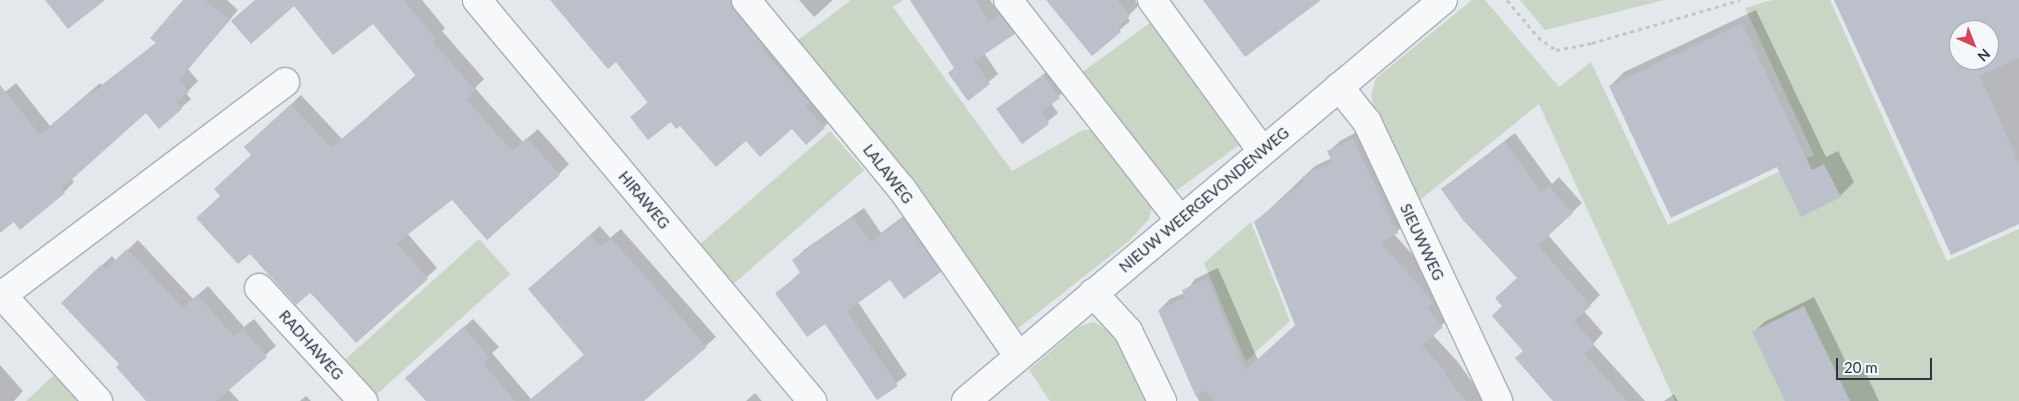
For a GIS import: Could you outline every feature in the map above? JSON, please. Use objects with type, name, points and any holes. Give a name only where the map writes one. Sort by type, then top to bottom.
[{"type":"street","name":"HIRAWEG","points":[[476,0],[812,401]]},
{"type":"street","name":"LALAWEG","points":[[746,0],[902,189],[1018,355]]},
{"type":"street","points":[[1008,0],[1180,220]]},
{"type":"street","points":[[1152,0],[1262,151]]},
{"type":"street","name":"NIEUW WEERGEVONDENWEG","points":[[966,401],[1018,355],[1443,0]]},
{"type":"street","points":[[98,401],[1,295],[285,82]]},
{"type":"street","name":"SIEUWWEG","points":[[1339,87],[1367,122],[1498,401]]},
{"type":"street","name":"RADHAWEG","points":[[259,288],[363,401]]},
{"type":"street","points":[[1093,293],[1128,331],[1162,401]]},
{"type":"path","points":[[1506,0],[1538,37],[1556,50],[1592,43],[1740,0]]},
{"type":"green space","points":[[851,0],[903,0],[893,7],[1012,171],[1083,130],[1092,130],[1153,202],[1149,219],[1129,241],[1011,334],[794,43]]},
{"type":"green space","points":[[1472,0],[1485,0],[1559,87],[1591,62],[1668,225],[1814,155],[1745,8],[1772,0],[1830,0],[1947,261],[2019,229],[2019,401],[1675,401],[1539,104],[1415,204],[1376,115],[1371,95],[1376,78]]},
{"type":"green space","points":[[1520,0],[1664,0],[1545,30]]},
{"type":"green space","points":[[1150,23],[1239,145],[1168,196],[1080,74]]},
{"type":"green space","points":[[830,131],[864,170],[731,286],[697,246]]},
{"type":"green space","points":[[1251,222],[1290,321],[1246,361],[1204,263]]},
{"type":"green space","points":[[479,239],[510,274],[371,399],[340,364]]},
{"type":"green space","points":[[1094,322],[1115,335],[1149,401],[1050,401],[1029,370],[1080,326]]},
{"type":"green space","points":[[54,375],[79,401],[26,401]]},
{"type":"building","points":[[45,0],[105,0],[68,29]]},
{"type":"building","points":[[183,0],[205,0],[230,20],[179,80],[189,92],[176,102],[182,109],[159,129],[146,113],[61,189],[65,193],[20,230],[14,222],[0,233],[0,85],[40,135],[90,92],[92,94],[156,43],[150,38]]},
{"type":"building","points":[[255,0],[404,0],[436,39],[433,42],[475,90],[466,99],[512,151],[527,138],[560,175],[487,240],[452,200],[397,243],[428,279],[356,343],[311,292],[296,305],[250,254],[238,264],[196,218],[220,196],[214,189],[251,155],[244,147],[291,104],[331,148],[416,76],[373,24],[333,55],[294,6],[251,44],[231,21]]},
{"type":"building","points":[[550,0],[731,0],[734,10],[764,47],[762,49],[809,102],[805,106],[825,128],[806,145],[792,129],[760,157],[746,141],[716,167],[680,126],[676,129],[671,122],[648,140],[630,117],[648,103],[616,62],[608,69]]},
{"type":"building","points":[[910,0],[976,0],[989,21],[999,14],[1015,34],[974,61],[990,84],[968,101],[948,73],[954,68]]},
{"type":"building","points":[[1046,0],[1117,0],[1130,16],[1118,27],[1121,32],[1092,56]]},
{"type":"building","points":[[1203,0],[1321,0],[1245,57]]},
{"type":"building","points":[[1834,0],[2019,0],[2019,58],[1999,67],[1999,20],[1949,20],[1949,70],[1993,70],[1980,76],[2019,163],[2019,224],[1951,255]]},
{"type":"building","points":[[1742,23],[1812,170],[1824,164],[1841,197],[1801,217],[1777,167],[1671,218],[1609,86]]},
{"type":"building","points":[[1043,75],[1060,98],[1041,112],[1049,124],[1022,144],[996,109]]},
{"type":"building","points":[[1353,139],[1398,233],[1380,242],[1434,302],[1427,308],[1443,327],[1422,345],[1447,373],[1445,375],[1466,401],[1212,401],[1214,399],[1205,390],[1196,397],[1158,310],[1185,298],[1182,290],[1207,278],[1246,370],[1295,325],[1254,222],[1304,181],[1302,177],[1332,162],[1327,151]]},
{"type":"building","points":[[1505,142],[1542,192],[1549,186],[1573,213],[1538,245],[1591,306],[1574,321],[1594,344],[1584,354],[1627,401],[1553,401],[1515,358],[1523,351],[1492,316],[1502,306],[1495,298],[1517,278],[1463,220],[1441,189]]},
{"type":"building","points":[[853,217],[871,242],[903,218],[941,272],[904,299],[890,280],[847,311],[898,386],[877,400],[825,324],[807,337],[775,293],[801,274],[792,260]]},
{"type":"building","points":[[590,235],[600,247],[611,238],[707,347],[644,401],[529,401],[584,355],[528,289]]},
{"type":"building","points":[[127,249],[183,308],[197,295],[234,336],[243,328],[267,357],[216,401],[146,401],[116,367],[119,364],[61,303],[101,265],[106,269]]},
{"type":"building","points":[[1804,306],[1850,401],[1785,401],[1752,332]]},
{"type":"building","points":[[463,327],[490,358],[483,364],[515,401],[426,401],[405,378]]}]
